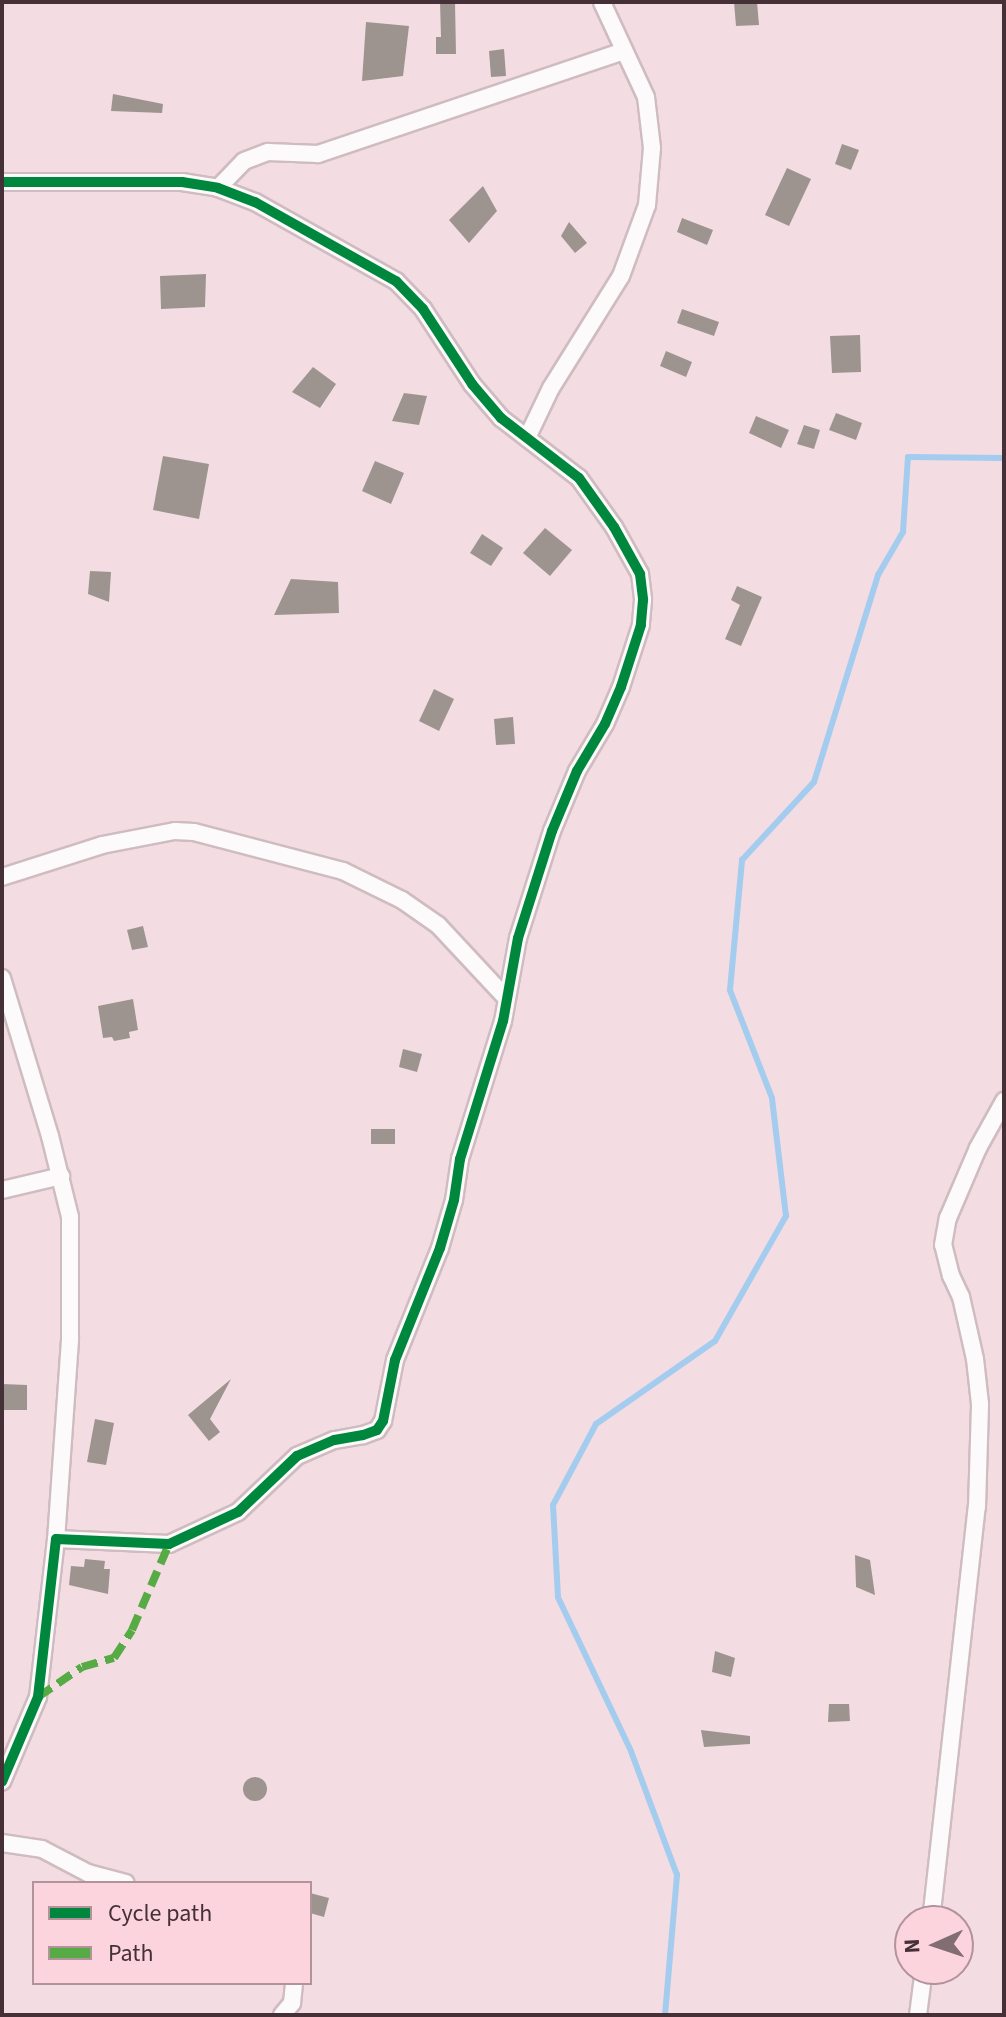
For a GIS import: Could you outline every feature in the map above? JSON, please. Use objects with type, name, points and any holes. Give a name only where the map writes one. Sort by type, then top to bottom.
[{"type":"street","points":[[527,438],[551,388],[621,276],[647,205],[652,148],[646,97],[602,2]]},
{"type":"street","points":[[218,188],[244,161],[268,152],[296,156],[318,154],[624,51]]},
{"type":"street","points":[[2,182],[182,182],[218,188],[255,202],[396,281],[423,309],[491,407],[527,438],[553,455],[588,490],[640,574],[643,600],[641,625],[621,687],[605,724],[577,771],[552,831],[518,938],[503,1021],[460,1159],[451,1212],[395,1360],[383,1421],[377,1430],[324,1443],[297,1456],[238,1512],[169,1544],[56,1539]]},
{"type":"street","points":[[2,877],[102,845],[175,831],[194,832],[343,871],[402,900],[438,925],[506,998]]},
{"type":"street","points":[[2,978],[61,1176],[70,1217],[72,1260],[56,1539],[38,1697],[2,1782]]},
{"type":"street","points":[[933,1905],[977,1507],[980,1419],[975,1359],[961,1297],[943,1245],[948,1218],[978,1148],[1004,1101]]},
{"type":"street","points":[[2,1190],[61,1176]]},
{"type":"street","points":[[2,1843],[42,1849],[88,1873],[118,1881]]},
{"type":"street","points":[[282,2015],[292,2003],[294,1985]]},
{"type":"street","points":[[918,2015],[922,1985]]},
{"type":"building","points":[[440,2],[455,2],[456,54],[436,54],[436,37],[441,37]]},
{"type":"building","points":[[734,2],[757,2],[759,25],[736,26]]},
{"type":"building","points":[[366,22],[409,26],[403,76],[362,81]]},
{"type":"building","points":[[504,49],[506,76],[491,77],[489,51]]},
{"type":"building","points":[[113,94],[163,104],[162,113],[111,111]]},
{"type":"building","points":[[842,144],[859,150],[851,170],[835,164]]},
{"type":"building","points":[[787,168],[811,179],[789,226],[765,215]]},
{"type":"building","points":[[483,186],[497,211],[469,243],[449,220]]},
{"type":"building","points":[[682,218],[713,230],[707,245],[677,232]]},
{"type":"building","points":[[569,222],[587,243],[575,253],[561,236]]},
{"type":"building","points":[[206,274],[205,307],[161,309],[160,276]]},
{"type":"building","points":[[682,309],[719,322],[714,336],[677,323]]},
{"type":"building","points":[[860,335],[861,372],[832,373],[830,336]]},
{"type":"building","points":[[666,351],[692,362],[686,377],[660,366]]},
{"type":"building","points":[[313,367],[336,384],[320,408],[292,392]]},
{"type":"building","points":[[404,393],[427,396],[419,425],[392,421]]},
{"type":"building","points":[[836,413],[862,423],[856,440],[829,430]]},
{"type":"building","points":[[756,416],[789,430],[781,448],[749,433]]},
{"type":"building","points":[[804,425],[820,430],[814,449],[797,444]]},
{"type":"building","points":[[163,456],[209,464],[199,519],[153,510]]},
{"type":"building","points":[[375,461],[404,473],[391,504],[362,491]]},
{"type":"building","points":[[545,528],[572,550],[550,576],[523,553]]},
{"type":"building","points":[[482,534],[503,548],[491,566],[470,553]]},
{"type":"building","points":[[90,571],[111,572],[109,602],[88,594]]},
{"type":"building","points":[[291,579],[338,582],[339,613],[274,615]]},
{"type":"building","points":[[737,586],[762,597],[741,646],[725,639],[740,605],[731,600]]},
{"type":"building","points":[[434,689],[454,699],[439,731],[419,721]]},
{"type":"building","points":[[513,717],[515,744],[496,745],[494,719]]},
{"type":"building","points":[[143,926],[148,947],[132,950],[127,930]]},
{"type":"building","points":[[133,999],[138,1030],[129,1032],[130,1038],[114,1041],[112,1037],[103,1038],[98,1006]]},
{"type":"building","points":[[403,1049],[422,1054],[417,1072],[399,1067]]},
{"type":"building","points":[[371,1129],[395,1129],[395,1144],[371,1144]]},
{"type":"building","points":[[231,1379],[210,1419],[220,1432],[209,1441],[188,1415]]},
{"type":"building","points":[[2,1384],[27,1385],[27,1410],[2,1410]]},
{"type":"building","points":[[95,1419],[114,1423],[106,1465],[87,1462]]},
{"type":"building","points":[[855,1555],[870,1560],[875,1595],[856,1587]]},
{"type":"building","points":[[85,1559],[105,1561],[104,1569],[110,1569],[108,1594],[69,1585],[71,1566],[84,1567]]},
{"type":"building","points":[[715,1651],[735,1658],[731,1677],[712,1672]]},
{"type":"building","points":[[829,1704],[849,1704],[850,1721],[828,1722]]},
{"type":"building","points":[[701,1730],[750,1736],[750,1744],[704,1747]]},
{"type":"building","points":[[255,1777],[266,1784],[267,1789],[260,1800],[255,1801],[244,1794],[243,1789],[250,1778]]},
{"type":"building","points":[[312,1894],[329,1898],[324,1917],[312,1914]]},
{"type":"waterway","points":[[665,2015],[677,1875],[631,1751],[558,1597],[553,1505],[596,1424],[715,1341],[786,1216],[772,1098],[730,990],[742,860],[814,782],[878,575],[903,532],[908,457],[1004,458]]},
{"type":"marked path","points":[[38,1697],[82,1667],[114,1658],[132,1630],[169,1544]]},
{"type":"cycle path","points":[[2,182],[182,182],[218,188],[255,202],[396,281],[423,309],[472,384],[501,418],[579,478],[614,527],[640,574],[643,600],[641,625],[621,687],[605,724],[577,771],[552,831],[518,938],[503,1021],[460,1159],[454,1200],[440,1248],[395,1360],[383,1421],[377,1430],[334,1440],[297,1456],[238,1512],[169,1544],[56,1539],[38,1697],[2,1782]]}]
